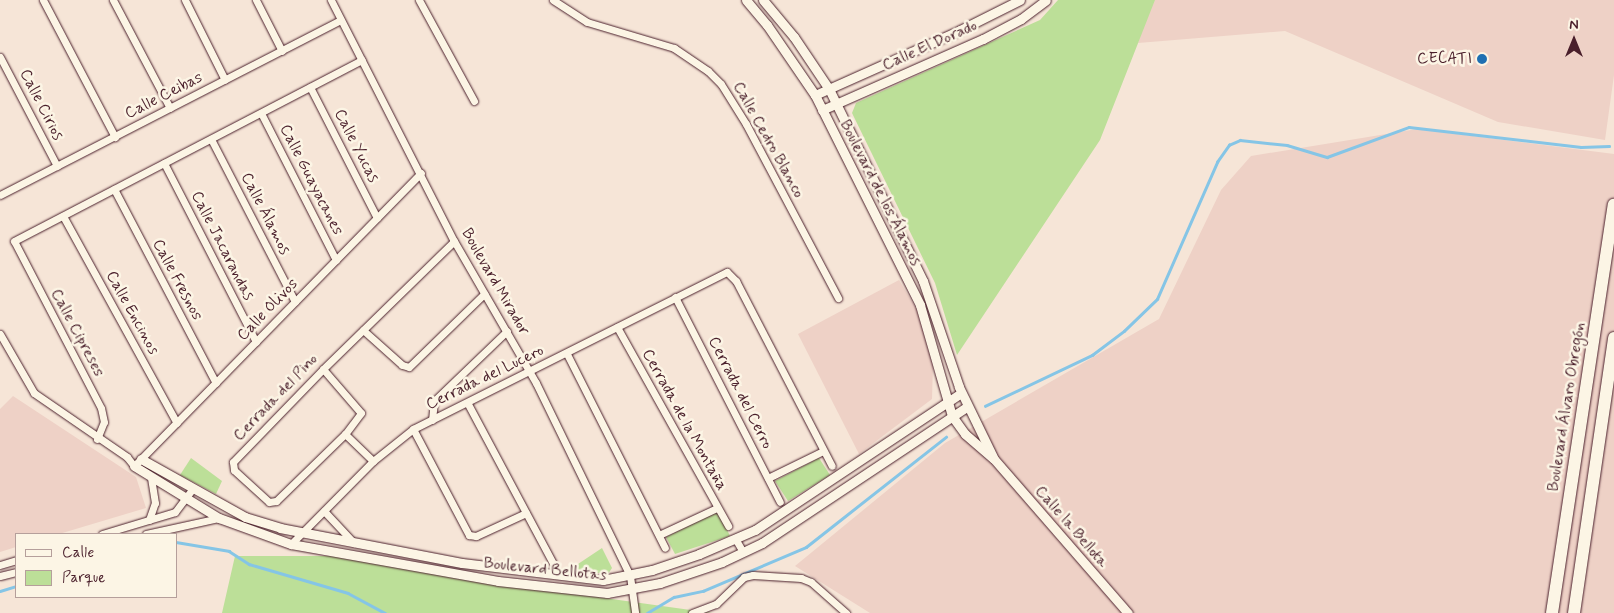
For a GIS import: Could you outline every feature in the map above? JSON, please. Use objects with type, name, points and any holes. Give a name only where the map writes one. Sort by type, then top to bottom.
[{"type":"highway","name":"Boulevard Álvaro Obregón","points":[[1552,613],[1614,205]]},
{"type":"highway","points":[[1574,613],[1614,338]]},
{"type":"street","points":[[43,0],[115,137]]},
{"type":"street","points":[[113,0],[170,108]]},
{"type":"street","points":[[185,0],[226,80]]},
{"type":"street","points":[[256,0],[282,51]]},
{"type":"street","points":[[419,0],[474,101]]},
{"type":"street","name":"Calle Cedro Blanco","points":[[553,0],[568,12],[588,22],[674,48],[694,59],[715,78],[746,124],[838,298]]},
{"type":"street","name":"Boulevard de los Álamos","points":[[746,0],[767,25],[815,95],[920,305],[946,402],[952,416]]},
{"type":"street","name":"Boulevard de los Álamos","points":[[763,0],[829,89],[931,298],[967,407]]},
{"type":"street","name":"Calle El Dorado","points":[[815,95],[1020,0]]},
{"type":"street","name":"Calle El Dorado","points":[[822,110],[983,39],[1021,19],[1046,0]]},
{"type":"street","name":"Boulevard Mirador","points":[[332,1],[454,241],[530,370],[630,576],[635,613]]},
{"type":"street","name":"Calle Ceibas","points":[[0,195],[341,20]]},
{"type":"street","name":"Calle Cirios","points":[[0,57],[57,166]]},
{"type":"street","points":[[63,216],[362,60]]},
{"type":"street","name":"Calle Yucas","points":[[310,87],[377,218]]},
{"type":"street","name":"Calle Guayacanes","points":[[261,113],[336,260]]},
{"type":"street","name":"Calle Álamos","points":[[211,139],[295,302]]},
{"type":"street","name":"Calle Jacarandas","points":[[164,163],[256,342]]},
{"type":"street","name":"Calle Olivos","points":[[134,466],[421,173]]},
{"type":"street","name":"Calle Fresnos","points":[[114,189],[216,383]]},
{"type":"street","name":"Calle Cipreses","points":[[63,216],[14,241],[101,408],[104,422],[97,439]]},
{"type":"street","name":"Calle Encinos","points":[[63,216],[177,423]]},
{"type":"street","name":"Cerrada del Pino","points":[[323,369],[361,412],[345,434],[274,502],[269,502],[233,467],[233,462],[323,369],[454,241]]},
{"type":"street","name":"Cerrada del Lucero","points":[[291,544],[373,462],[413,429],[468,404],[530,370],[567,354],[718,274],[726,272],[736,281],[823,451]]},
{"type":"street","points":[[363,330],[402,365],[409,367],[484,294]]},
{"type":"street","name":"Cerrada del Cerro","points":[[675,297],[780,502]]},
{"type":"street","name":"Cerrada de la Montaña","points":[[617,327],[716,508],[728,526]]},
{"type":"street","points":[[432,420],[434,401],[507,331]]},
{"type":"street","name":"Boulevard Bellotas","points":[[0,334],[34,393],[97,439],[127,458],[134,466],[151,478],[218,518],[291,544],[460,575],[563,590],[607,593],[632,590],[694,572],[743,552],[793,522],[967,407]]},
{"type":"street","points":[[567,354],[665,548]]},
{"type":"street","name":"Boulevard Bellotas","points":[[127,458],[141,459],[245,516],[302,532],[462,563],[557,577],[603,580],[630,576],[736,540],[785,511],[961,392]]},
{"type":"street","points":[[468,404],[553,564]]},
{"type":"street","name":"Calle la Bellota","points":[[967,407],[994,459]]},
{"type":"street","name":"Calle la Bellota","points":[[952,416],[966,434],[994,459],[1128,613]]},
{"type":"street","points":[[413,429],[470,535],[476,536],[526,513]]},
{"type":"street","points":[[345,434],[373,462]]},
{"type":"street","points":[[768,478],[823,451],[832,466]]},
{"type":"street","points":[[838,476],[845,488]]},
{"type":"street","points":[[149,520],[155,503],[151,478]]},
{"type":"street","points":[[105,533],[175,512],[186,500],[193,488]]},
{"type":"street","points":[[659,535],[716,508]]},
{"type":"street","points":[[324,511],[354,543]]},
{"type":"street","points":[[785,511],[793,522]]},
{"type":"street","points":[[150,533],[218,518]]},
{"type":"street","points":[[736,540],[743,552]]},
{"type":"street","points":[[0,565],[15,560]]},
{"type":"street","points":[[460,575],[462,563]]},
{"type":"street","points":[[0,576],[15,572]]},
{"type":"street","points":[[692,613],[716,604],[744,577],[753,575],[801,578],[811,582],[846,613]]},
{"type":"street","points":[[557,577],[563,590]]},
{"type":"shaded area","name":"CECATI","points":[[1151,0],[1614,0],[1614,75],[1605,140],[1498,122],[1285,31],[1138,43]]},
{"type":"shaded area","points":[[1417,129],[1614,154],[1614,613],[870,613],[795,566],[945,443],[1159,319],[1221,190],[1251,156]]},
{"type":"shaded area","points":[[899,280],[917,310],[933,364],[932,399],[859,454],[798,334]]},
{"type":"shaded area","points":[[13,396],[136,477],[146,508],[62,533],[15,533],[15,547],[0,552],[0,409]]},
{"type":"green space","points":[[1058,0],[1155,0],[1100,140],[957,355],[935,283],[852,113],[856,103],[1040,20]]},
{"type":"green space","points":[[191,458],[222,481],[216,494],[180,475]]},
{"type":"green space","points":[[819,458],[830,475],[788,501],[775,481]]},
{"type":"green space","points":[[718,511],[730,536],[675,554],[666,537]]},
{"type":"green space","points":[[602,548],[612,568],[608,574],[569,570]]},
{"type":"green space","points":[[235,556],[344,556],[498,583],[712,613],[222,613]]},
{"type":"waterway","points":[[985,406],[1092,355],[1124,331],[1157,299],[1217,162],[1229,145],[1240,140],[1287,145],[1327,157],[1409,127],[1581,147],[1609,146]]},
{"type":"waterway","points":[[647,613],[674,597],[703,591],[806,547],[946,437]]},
{"type":"waterway","points":[[178,542],[229,551],[249,564],[348,593],[385,613]]},
{"type":"waterway","points":[[0,591],[15,586]]},
{"type":"place","name":"CECATI","points":[[1482,59]]}]
